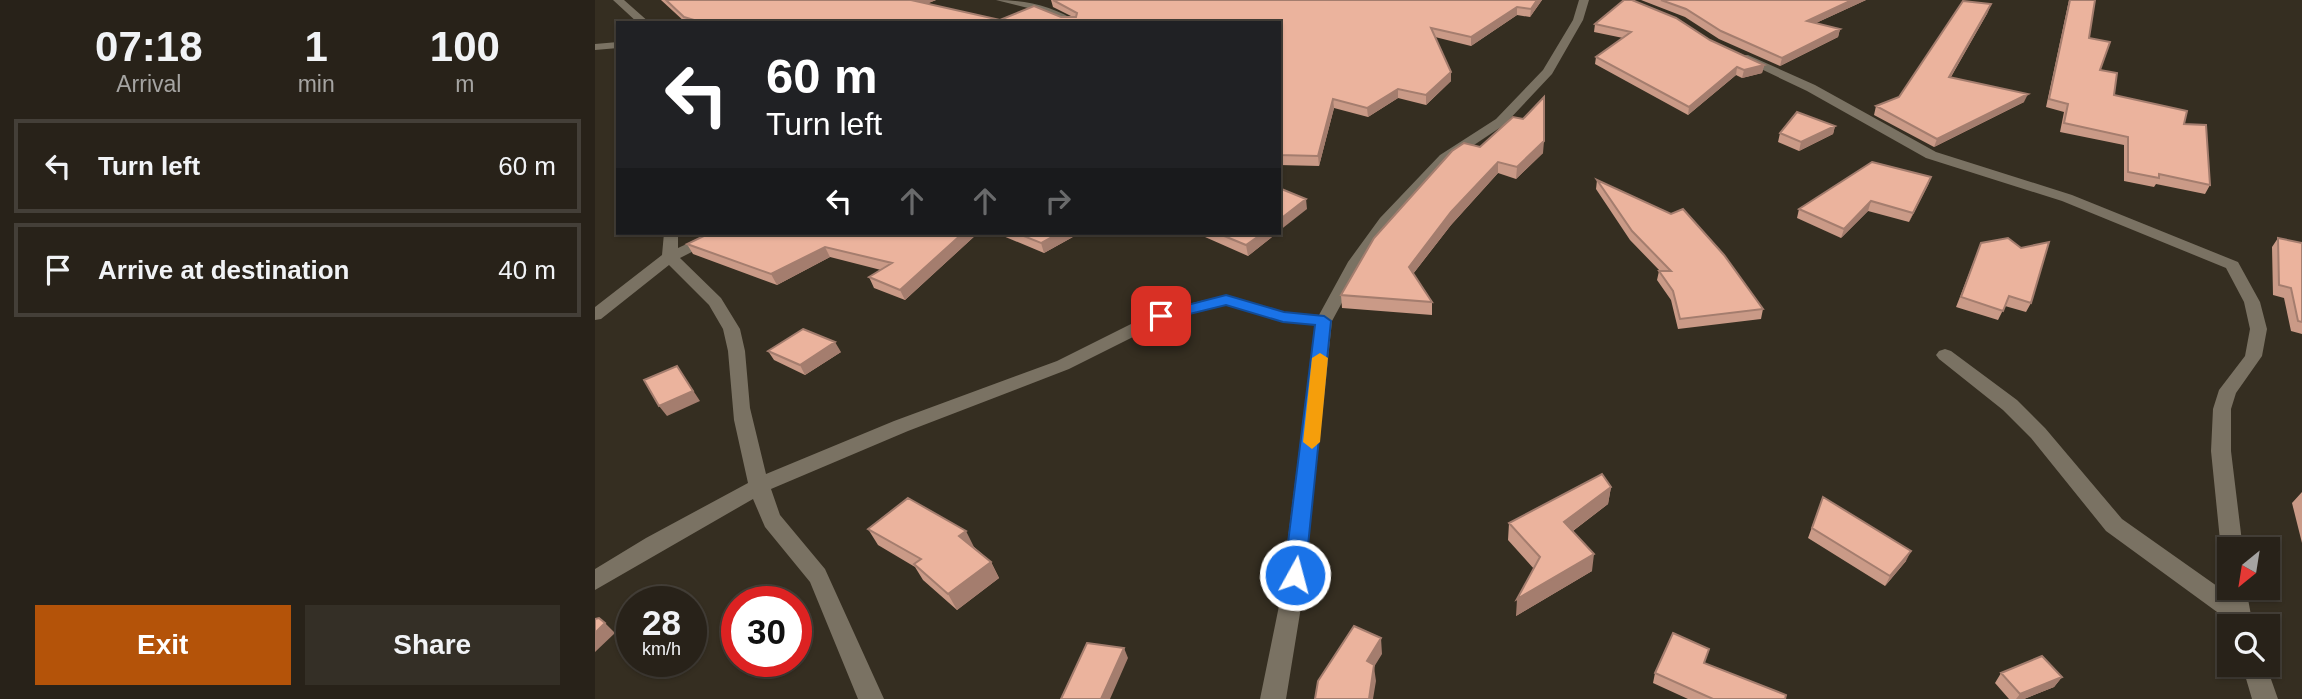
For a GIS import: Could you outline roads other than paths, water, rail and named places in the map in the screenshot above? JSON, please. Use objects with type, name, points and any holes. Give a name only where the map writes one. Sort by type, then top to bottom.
[{"type":"street","points":[[618,0],[643,21]]},
{"type":"street","points":[[1001,0],[1035,7],[1068,21]]},
{"type":"street","points":[[1035,7],[1047,0]]},
{"type":"street","points":[[1273,699],[1293,588],[1324,321],[1356,262],[1385,221],[1445,158],[1500,122],[1548,72],[1572,32],[1584,0]]},
{"type":"street","points":[[595,47],[616,45]]},
{"type":"street","points":[[1735,53],[1811,88],[1931,155],[2067,198],[2232,265],[2260,323],[2258,341],[2247,369],[2227,387],[2221,420],[2231,537]]},
{"type":"street","points":[[671,235],[670,257],[705,292],[726,317],[733,331],[741,409],[765,509],[777,529],[806,559],[823,584],[860,681],[871,699]]},
{"type":"street","points":[[595,315],[670,257],[718,235]]},
{"type":"street","points":[[595,581],[654,544],[761,485],[901,426],[1063,365],[1161,316],[1207,303],[1241,302],[1283,317],[1324,321]]},
{"type":"street","points":[[1945,355],[2020,414],[2115,525],[2231,614]]},
{"type":"street","points":[[2258,677],[2265,699]]}]
